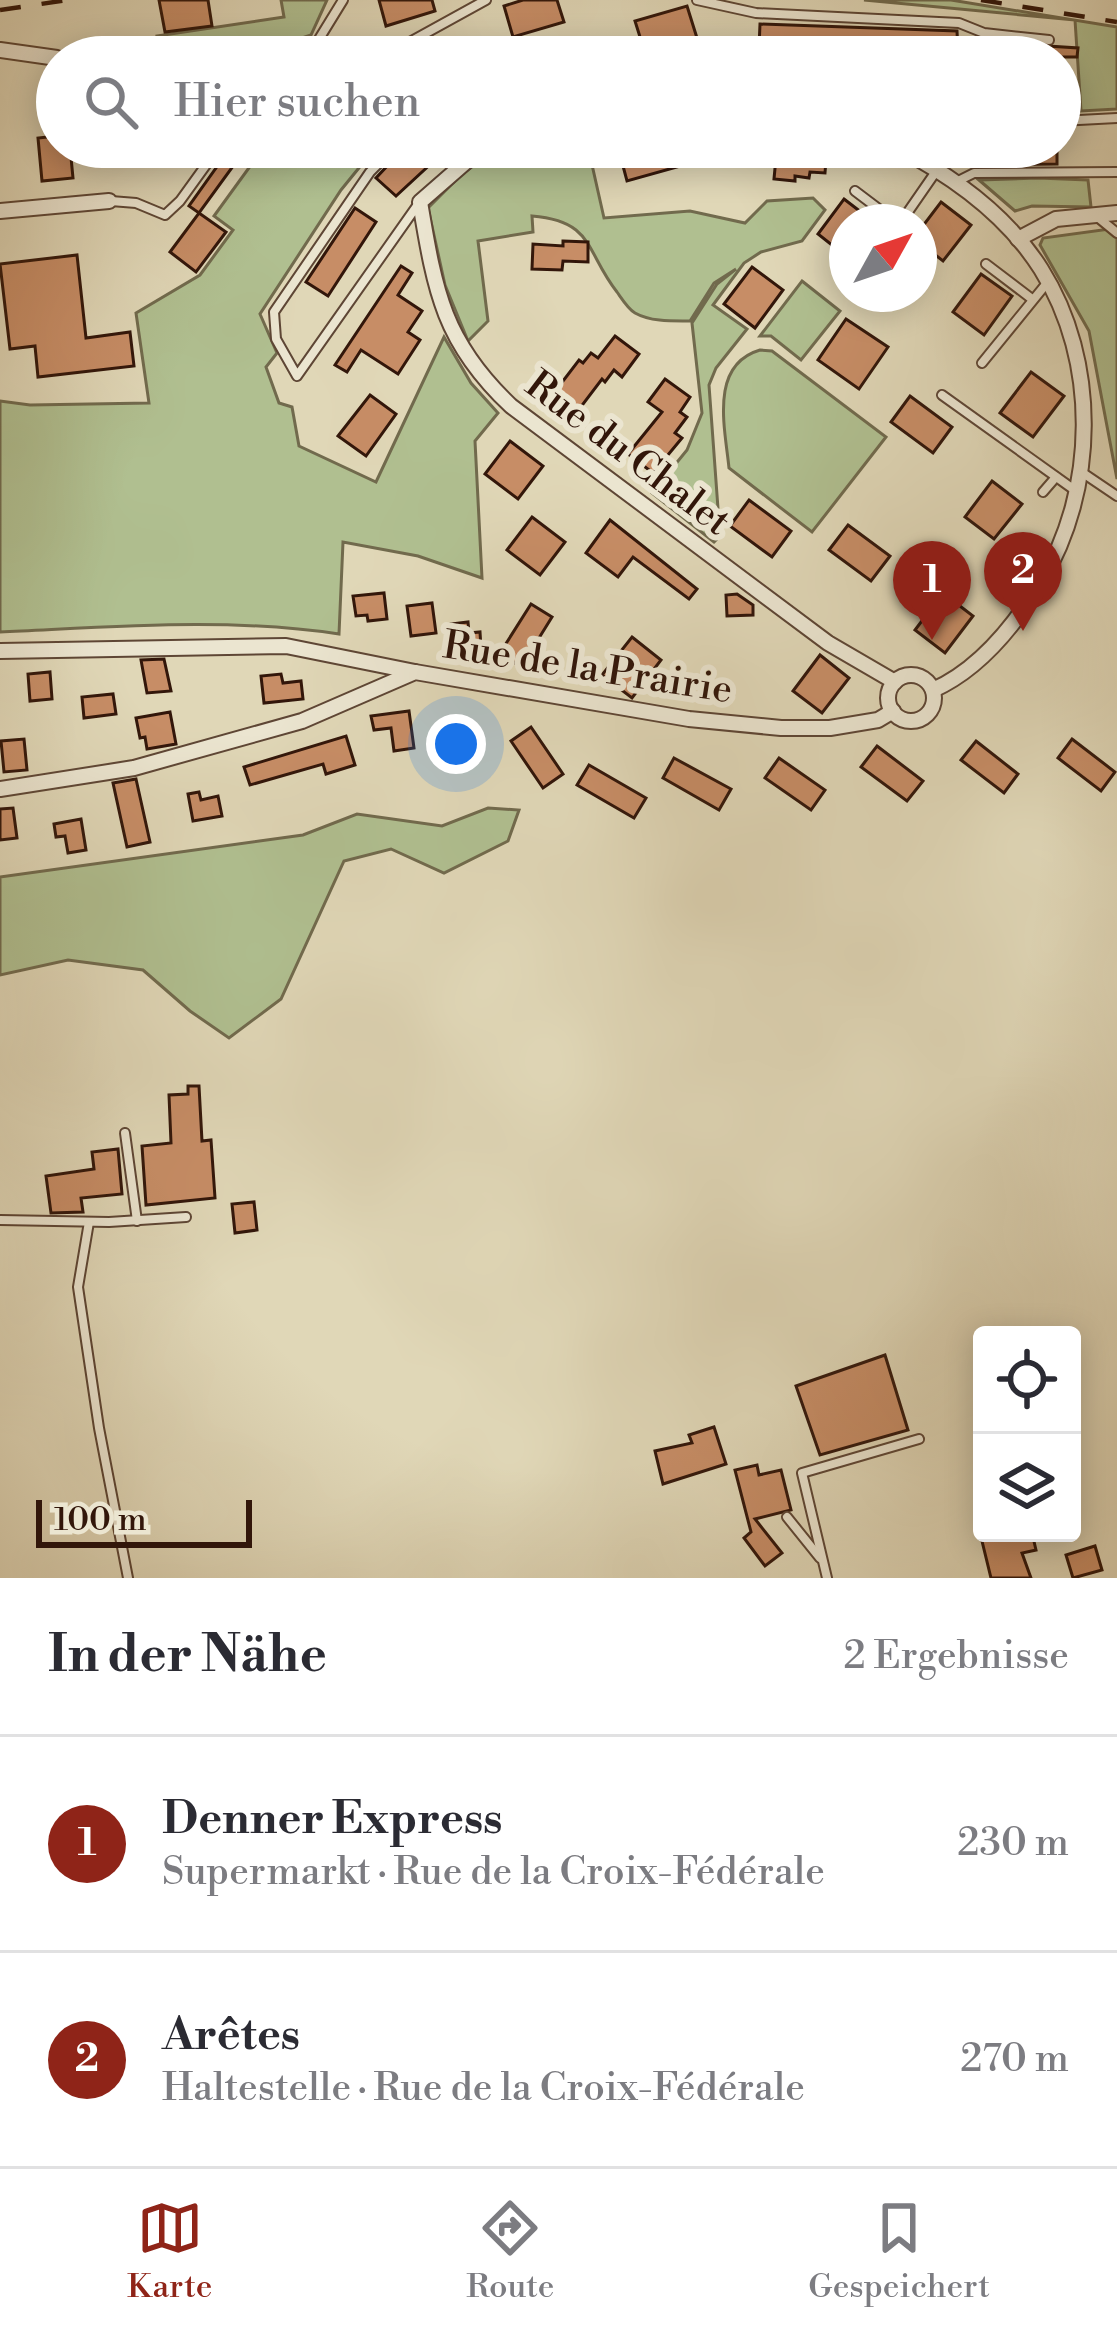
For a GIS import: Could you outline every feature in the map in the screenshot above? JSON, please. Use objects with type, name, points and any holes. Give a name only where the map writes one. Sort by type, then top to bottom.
[{"type":"street","points":[[0,50],[36,55]]},
{"type":"street","points":[[420,202],[459,168]]},
{"type":"street","points":[[933,690],[986,654],[1023,611],[1052,565],[1077,492],[1083,407],[1078,366],[1048,282],[1018,239],[938,169]]},
{"type":"street","points":[[0,211],[110,201]]},
{"type":"street","name":"Rue du Chalet","points":[[420,202],[434,288],[459,347],[482,379],[511,406],[828,643],[895,682]]},
{"type":"street","points":[[1018,239],[1044,222],[1117,213]]},
{"type":"street","points":[[0,651],[286,646],[415,672]]},
{"type":"street","name":"Rue de la Prairie","points":[[0,789],[134,768],[302,722],[415,672],[689,719],[781,728],[830,728],[878,720],[893,711]]},
{"type":"street","points":[[916,675],[933,690],[931,710],[920,718],[908,720],[893,711],[889,696],[895,682],[916,675]]},
{"type":"lane","points":[[321,36],[343,0]]},
{"type":"lane","points":[[421,36],[486,0]]},
{"type":"lane","points":[[697,0],[756,13],[958,23],[984,33],[1012,36]]},
{"type":"lane","points":[[1081,120],[1117,118]]},
{"type":"lane","points":[[110,201],[136,202],[165,215],[204,168]]},
{"type":"lane","points":[[376,168],[274,312],[277,339],[297,376],[420,202]]},
{"type":"lane","points":[[912,204],[938,169]]},
{"type":"lane","points":[[957,182],[974,173],[1117,172]]},
{"type":"lane","points":[[855,190],[874,204]]},
{"type":"lane","points":[[1095,215],[1117,233]]},
{"type":"lane","points":[[986,264],[1032,299]]},
{"type":"lane","points":[[982,363],[1048,282]]},
{"type":"lane","points":[[942,394],[1077,492]]},
{"type":"lane","points":[[1080,471],[1117,496]]},
{"type":"lane","points":[[1043,492],[1056,477]]},
{"type":"lane","points":[[125,1133],[137,1221]]},
{"type":"lane","points":[[0,1220],[185,1217]]},
{"type":"lane","points":[[89,1222],[78,1286],[128,1578]]},
{"type":"lane","points":[[827,1578],[802,1474],[919,1439]]},
{"type":"lane","points":[[787,1517],[824,1564]]},
{"type":"green space","points":[[281,0],[327,0],[308,36],[157,36],[284,17]]},
{"type":"green space","points":[[864,0],[951,0],[1073,20]]},
{"type":"green space","points":[[1075,20],[1117,27],[1117,109],[1081,111],[1081,36],[1076,36]]},
{"type":"green space","points":[[249,168],[359,168],[260,314],[277,353],[266,367],[279,403],[292,407],[299,446],[376,482],[444,337],[471,383],[498,413],[475,441],[482,578],[418,556],[343,542],[339,634],[212,625],[0,632],[0,401],[149,403],[136,313],[200,275],[233,230],[214,216]]},
{"type":"green space","points":[[470,168],[593,168],[604,218],[690,211],[745,223],[767,201],[813,198],[825,210],[802,241],[761,252],[744,263],[713,305],[747,329],[716,368],[709,385],[720,536],[714,542],[652,493],[687,450],[702,413],[692,323],[717,284],[736,269],[714,283],[690,321],[648,318],[625,304],[578,231],[532,216],[533,232],[478,241],[488,321],[468,341],[445,285],[428,208]]},
{"type":"green space","points":[[979,180],[1088,180],[1091,207],[1032,206],[1015,211]]},
{"type":"green space","points":[[1117,228],[1117,479],[1089,331],[1040,245],[1043,238]]},
{"type":"green space","points":[[802,281],[829,302],[829,312],[839,312],[801,360],[771,336],[760,336]]},
{"type":"green space","points":[[760,350],[772,351],[886,437],[812,532],[729,468],[724,417],[727,383],[744,358]]},
{"type":"green space","points":[[488,808],[519,810],[508,841],[444,873],[391,849],[344,861],[281,999],[229,1038],[143,970],[68,960],[0,975],[0,877],[303,835],[357,814],[442,826]]},
{"type":"building","points":[[159,0],[208,0],[212,26],[165,32]]},
{"type":"building","points":[[379,0],[432,0],[435,11],[386,26]]},
{"type":"building","points":[[523,0],[557,0],[564,22],[513,36],[504,6]]},
{"type":"building","points":[[687,6],[696,36],[640,36],[635,21]]},
{"type":"building","points":[[760,24],[957,31],[957,36],[759,36]]},
{"type":"building","points":[[41,168],[72,168],[73,178],[42,181]]},
{"type":"building","points":[[216,168],[232,168],[199,213],[189,206]]},
{"type":"building","points":[[385,168],[426,168],[396,196],[376,178]]},
{"type":"building","points":[[624,168],[673,168],[627,181]]},
{"type":"building","points":[[775,168],[825,168],[825,173],[810,172],[809,178],[795,176],[795,181],[774,179]]},
{"type":"building","points":[[941,202],[971,225],[943,261],[937,256],[937,207]]},
{"type":"building","points":[[355,208],[376,222],[328,296],[306,282]]},
{"type":"building","points":[[199,213],[226,232],[196,272],[170,252]]},
{"type":"building","points":[[829,219],[829,243],[818,234]]},
{"type":"building","points":[[563,241],[588,242],[588,262],[563,261],[562,270],[532,269],[533,244],[563,246]]},
{"type":"building","points":[[77,255],[86,338],[130,332],[134,366],[38,377],[35,346],[10,349],[0,264]]},
{"type":"building","points":[[401,266],[412,273],[398,295],[422,311],[408,332],[420,340],[398,374],[361,350],[347,372],[335,365]]},
{"type":"building","points":[[752,267],[783,290],[755,328],[724,304]]},
{"type":"building","points":[[981,274],[1012,296],[984,335],[953,312]]},
{"type":"building","points":[[846,319],[888,347],[859,389],[818,360]]},
{"type":"building","points":[[615,336],[639,354],[622,377],[614,370],[605,382],[602,379],[574,416],[550,398],[579,360],[583,363],[591,353],[598,358]]},
{"type":"building","points":[[1031,372],[1064,396],[1033,437],[1000,413]]},
{"type":"building","points":[[665,379],[690,397],[680,412],[687,417],[675,433],[682,438],[653,473],[628,454],[662,412],[648,402]]},
{"type":"building","points":[[370,395],[396,414],[366,456],[338,436]]},
{"type":"building","points":[[910,396],[952,427],[933,453],[891,422]]},
{"type":"building","points":[[510,441],[543,466],[518,499],[485,474]]},
{"type":"building","points":[[992,481],[1022,504],[994,539],[965,517]]},
{"type":"building","points":[[749,500],[791,531],[772,557],[730,526]]},
{"type":"building","points":[[532,517],[565,542],[540,575],[507,550]]},
{"type":"building","points":[[610,520],[697,589],[689,599],[633,557],[618,577],[586,553]]},
{"type":"building","points":[[848,525],[890,556],[871,581],[829,550]]},
{"type":"building","points":[[384,593],[387,619],[368,621],[367,615],[356,616],[353,596]]},
{"type":"building","points":[[943,593],[973,616],[945,653],[915,630]]},
{"type":"building","points":[[737,594],[753,605],[753,615],[727,616],[726,595]]},
{"type":"building","points":[[432,603],[436,633],[411,636],[407,606]]},
{"type":"building","points":[[531,604],[552,617],[521,667],[500,653]]},
{"type":"building","points":[[468,622],[469,633],[480,632],[481,648],[453,650],[451,624]]},
{"type":"building","points":[[632,637],[661,660],[632,698],[602,675]]},
{"type":"building","points":[[820,655],[849,678],[822,713],[793,691]]},
{"type":"building","points":[[164,659],[171,691],[147,693],[141,660]]},
{"type":"building","points":[[50,672],[52,699],[30,701],[28,674]]},
{"type":"building","points":[[281,674],[283,683],[301,681],[303,699],[264,703],[261,676]]},
{"type":"building","points":[[113,694],[116,714],[84,718],[82,697]]},
{"type":"building","points":[[409,711],[414,748],[394,751],[391,728],[374,730],[371,716]]},
{"type":"building","points":[[170,712],[176,744],[147,749],[136,718]]},
{"type":"building","points":[[455,719],[479,729],[466,763],[442,754]]},
{"type":"building","points":[[531,727],[563,774],[543,788],[511,741]]},
{"type":"building","points":[[346,736],[355,765],[326,774],[323,764],[250,785],[244,767]]},
{"type":"building","points":[[24,739],[27,770],[4,772],[1,741]]},
{"type":"building","points":[[1072,739],[1115,772],[1101,791],[1058,758]]},
{"type":"building","points":[[976,741],[1018,774],[1004,793],[961,760]]},
{"type":"building","points":[[877,746],[923,781],[907,801],[861,767]]},
{"type":"building","points":[[674,758],[731,789],[719,810],[663,778]]},
{"type":"building","points":[[779,758],[825,790],[811,810],[765,778]]},
{"type":"building","points":[[589,765],[646,798],[634,818],[577,785]]},
{"type":"building","points":[[136,779],[150,842],[127,847],[113,783]]},
{"type":"building","points":[[199,792],[201,800],[218,796],[222,816],[193,821],[188,794]]},
{"type":"building","points":[[13,808],[17,838],[0,840],[0,809]]},
{"type":"building","points":[[81,819],[86,850],[68,853],[65,836],[56,837],[54,824]]},
{"type":"building","points":[[188,1086],[199,1086],[202,1141],[211,1140],[215,1198],[146,1205],[142,1146],[171,1143],[169,1095],[188,1094]]},
{"type":"building","points":[[118,1149],[122,1194],[81,1198],[83,1212],[51,1213],[46,1176],[94,1169],[92,1152]]},
{"type":"building","points":[[254,1202],[257,1230],[235,1233],[232,1204]]},
{"type":"building","points":[[885,1355],[908,1430],[820,1455],[796,1386]]},
{"type":"building","points":[[714,1427],[726,1464],[663,1484],[655,1451],[692,1443],[689,1435]]},
{"type":"building","points":[[757,1465],[759,1475],[781,1470],[791,1510],[755,1519],[782,1553],[765,1566],[744,1538],[751,1532],[735,1470]]},
{"type":"building","points":[[982,1542],[1034,1542],[1036,1550],[1022,1553],[1031,1578],[991,1578]]},
{"type":"building","points":[[1095,1546],[1102,1570],[1073,1578],[1066,1555]]},
{"type":"railway","points":[[0,10],[68,0]]},
{"type":"railway","points":[[981,0],[1117,22]]},
{"type":"place","name":"Arêtes","points":[[1023,631]]},
{"type":"place","name":"Denner Express","points":[[932,640]]}]
